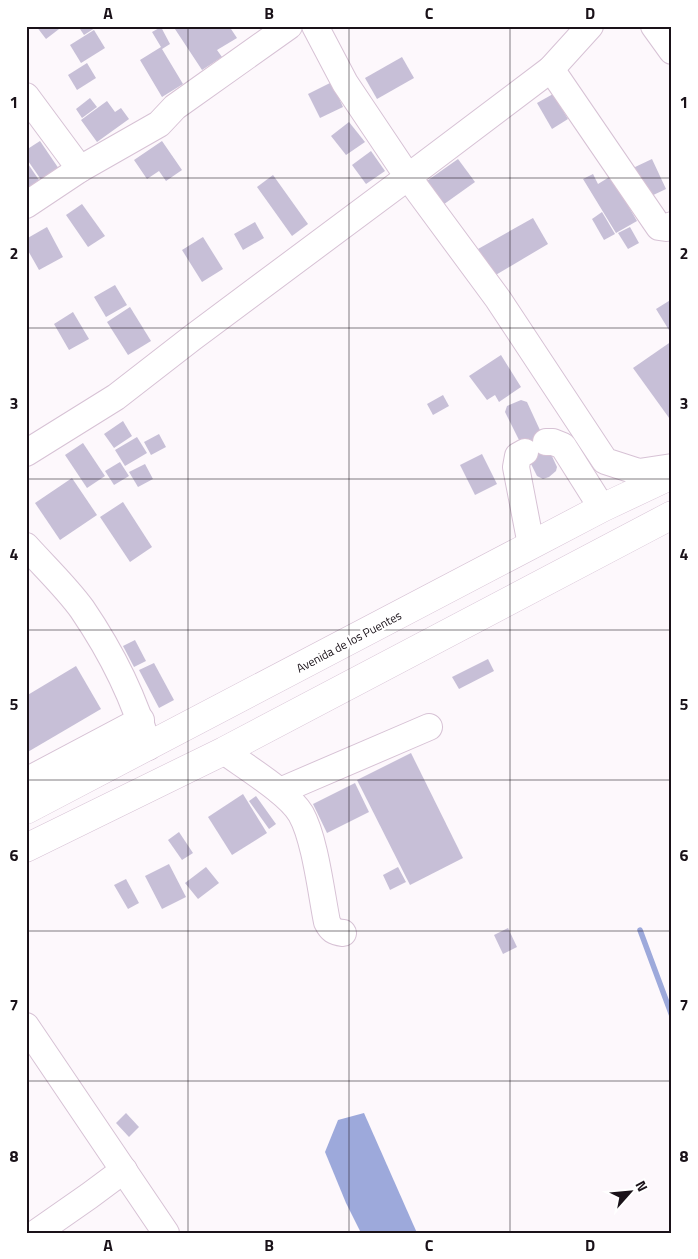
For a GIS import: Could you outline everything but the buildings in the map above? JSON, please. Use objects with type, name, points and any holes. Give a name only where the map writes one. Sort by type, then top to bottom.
[{"type":"main road","name":"Avenida de los Puentes","points":[[26,810],[602,508],[672,474]]},
{"type":"main road","points":[[26,848],[224,751],[672,515]]},
{"type":"street","points":[[26,205],[80,169],[159,124],[175,107],[289,26]]},
{"type":"street","points":[[315,26],[345,83],[408,178],[498,299],[605,461],[639,472],[672,467]]},
{"type":"street","points":[[26,453],[116,397],[192,338],[408,178],[551,68],[590,26]]},
{"type":"street","points":[[654,26],[672,51]]},
{"type":"street","points":[[551,68],[659,227],[666,228],[672,225]]},
{"type":"street","points":[[26,96],[80,169]]},
{"type":"street","points":[[532,546],[516,467],[518,456],[535,447],[553,442],[563,446],[602,508]]},
{"type":"street","points":[[26,546],[81,608],[119,668],[141,720],[148,747]]},
{"type":"street","points":[[26,780],[141,720]]},
{"type":"street","points":[[280,791],[429,727]]},
{"type":"street","points":[[224,751],[280,791],[301,813],[311,842],[327,922],[330,929],[343,933]]},
{"type":"street","points":[[26,1026],[166,1233]]},
{"type":"street","points":[[36,1233],[124,1170]]},
{"type":"street","points":[[68,1233],[89,1196]]},
{"type":"water","points":[[364,1113],[417,1233],[361,1233],[346,1203],[325,1152],[338,1120]]},
{"type":"waterway","points":[[640,930],[672,1016]]}]
